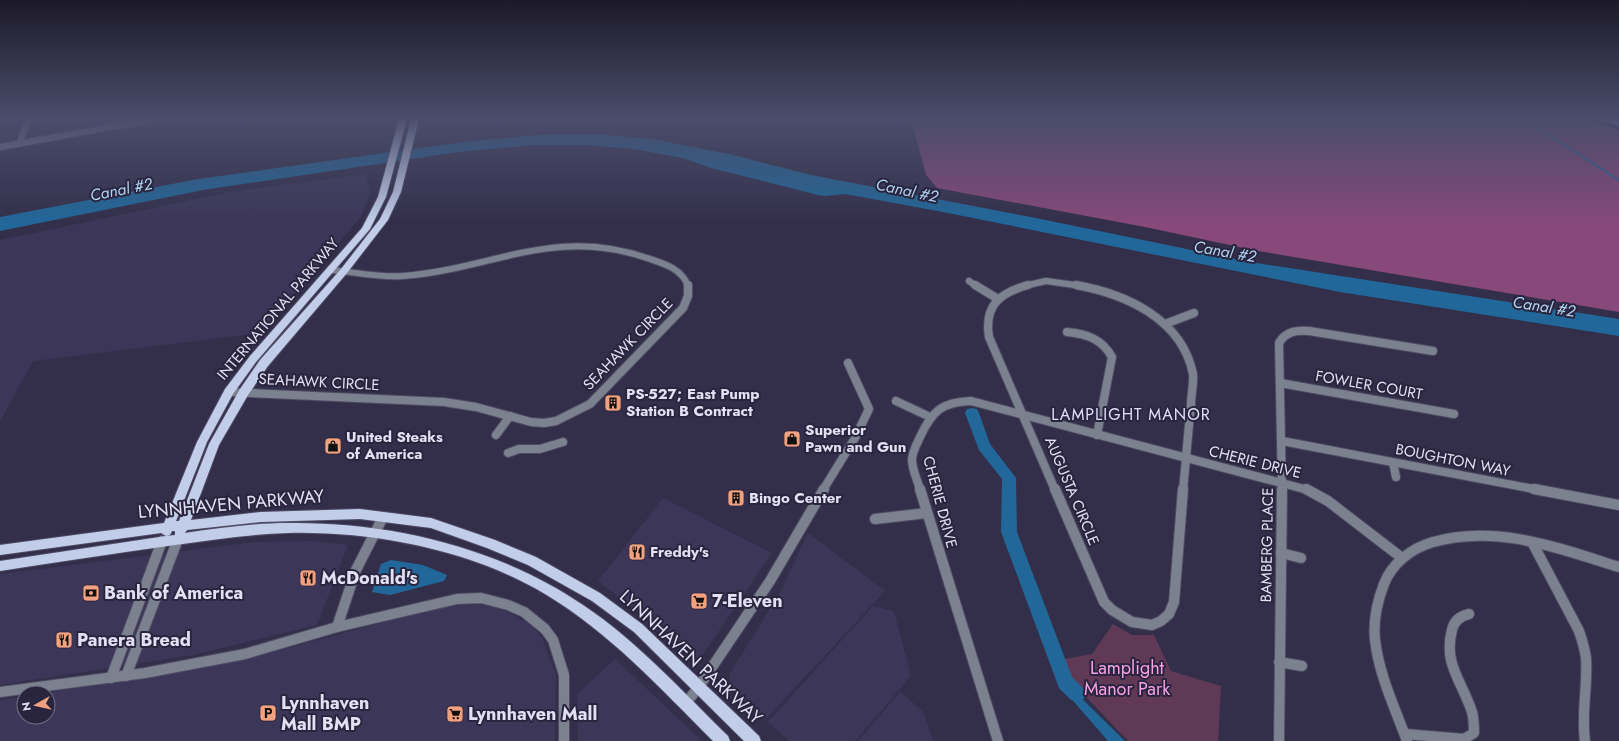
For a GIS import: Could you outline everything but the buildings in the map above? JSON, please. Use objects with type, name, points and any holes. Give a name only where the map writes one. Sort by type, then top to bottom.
[{"type":"main road","name":"INTERNATIONAL PARKWAY","points":[[162,541],[202,442],[229,392],[253,359],[366,229],[382,197],[394,154]]},
{"type":"main road","name":"INTERNATIONAL PARKWAY","points":[[178,539],[214,444],[244,392],[264,363],[344,271],[384,220],[397,192],[406,154]]},
{"type":"main road","name":"LYNNHAVEN PARKWAY","points":[[0,550],[167,527],[261,517],[321,514],[383,517],[431,523],[455,530],[503,548],[560,575],[596,596],[638,628],[754,741]]},
{"type":"main road","name":"LYNNHAVEN PARKWAY","points":[[0,566],[162,541],[255,530],[303,528],[372,534],[427,543],[463,553],[502,567],[548,590],[578,608],[601,625],[722,741]]},
{"type":"street","name":"SEAHAWK CIRCLE","points":[[229,392],[444,402],[476,407],[531,422],[556,421],[574,414],[590,404],[682,308],[688,297],[690,289],[688,281],[680,272],[669,266],[621,249],[593,245],[561,246],[529,250],[423,274],[402,277],[331,270]]},
{"type":"street","points":[[969,281],[998,299]]},
{"type":"street","name":"AUGUSTA CIRCLE","points":[[1046,281],[1074,283],[1098,288],[1125,298],[1147,310],[1165,324],[1181,345],[1189,360],[1193,375],[1174,602],[1172,610],[1162,621],[1153,625],[1135,624],[1119,617],[1104,602],[989,337],[987,323],[988,315],[998,299],[1013,290],[1046,281]]},
{"type":"street","points":[[1165,324],[1194,313]]},
{"type":"street","name":"BAMBERG PLACE","points":[[1279,741],[1282,441],[1279,343],[1284,335],[1294,331],[1309,331],[1433,351]]},
{"type":"street","points":[[1067,332],[1090,335],[1096,338],[1106,347],[1112,357],[1097,435]]},
{"type":"street","points":[[685,704],[698,688],[770,581],[855,438],[869,409],[848,363]]},
{"type":"street","name":"FOWLER COURT","points":[[1280,383],[1454,414]]},
{"type":"street","points":[[896,401],[930,417]]},
{"type":"street","name":"CHERIE DRIVE","points":[[998,741],[927,513],[911,455],[930,417],[942,406],[959,401],[971,401],[1187,459],[1282,482],[1307,490],[1328,501],[1402,558]]},
{"type":"street","points":[[496,435],[510,416]]},
{"type":"street","name":"BOUGHTON WAY","points":[[1282,441],[1619,505]]},
{"type":"street","points":[[508,453],[519,449],[540,449],[563,442]]},
{"type":"street","points":[[1393,463],[1396,477]]},
{"type":"street","points":[[875,519],[927,513]]},
{"type":"street","points":[[337,628],[350,582],[372,534],[383,517]]},
{"type":"street","points":[[1469,614],[1460,617],[1454,624],[1450,637],[1449,652],[1452,668],[1475,720],[1474,733],[1470,737],[1464,739],[1406,738],[1386,682],[1374,628],[1376,606],[1381,590],[1388,575],[1402,558],[1419,547],[1437,540],[1466,535],[1496,535],[1532,542],[1619,567]]},
{"type":"street","points":[[126,676],[178,539]]},
{"type":"street","points":[[111,678],[162,541]]},
{"type":"street","points":[[1532,542],[1579,631],[1584,644],[1586,669],[1582,712],[1585,741]]},
{"type":"street","points":[[1281,553],[1302,558]]},
{"type":"street","points":[[0,692],[126,676],[245,654],[337,628],[470,597],[486,598],[524,612],[545,629],[558,652],[564,675],[564,741]]},
{"type":"street","points":[[1279,662],[1302,666]]},
{"type":"shaded area","points":[[920,154],[1619,154],[1619,312],[1258,251],[1145,227],[937,188],[926,175]]},
{"type":"shaded area","points":[[366,174],[370,194],[361,217],[260,333],[33,361],[0,422],[0,240],[230,192]]},
{"type":"shaded area","points":[[663,498],[772,553],[702,656],[690,659],[650,622],[598,581]]},
{"type":"shaded area","points":[[808,533],[885,591],[765,720],[732,688],[729,675],[779,594]]},
{"type":"shaded area","points":[[311,541],[348,545],[317,625],[193,655],[0,685],[0,574],[255,542]]},
{"type":"shaded area","name":"Lynnhaven Mall","points":[[467,604],[498,607],[530,624],[542,638],[556,675],[555,741],[0,741],[0,700],[16,698],[16,725],[56,725],[56,691],[199,669],[292,647],[437,608]]},
{"type":"shaded area","points":[[873,606],[894,611],[911,676],[855,741],[789,741],[768,722]]},
{"type":"shaded area","points":[[615,659],[702,741],[578,741],[577,694]]},
{"type":"shaded area","points":[[900,692],[923,711],[933,741],[858,741]]},
{"type":"green space","name":"Lamplight Manor Park","points":[[1113,624],[1132,635],[1154,635],[1171,671],[1221,686],[1218,741],[1128,741],[1074,684],[1060,660],[1092,654]]},
{"type":"water","points":[[380,154],[447,154],[203,190],[0,231],[0,217],[198,179]]},
{"type":"water","points":[[659,154],[727,154],[811,175],[1036,218],[1250,262],[1619,319],[1619,336],[1340,292],[938,211],[845,194],[825,196],[818,195],[711,168],[683,158]]},
{"type":"water","points":[[391,560],[423,565],[447,575],[444,581],[390,595],[372,592],[381,564]]},
{"type":"water","points":[[1065,682],[1125,741],[1108,741],[1061,687]]},
{"type":"waterway","points":[[1578,154],[1619,180]]},
{"type":"waterway","points":[[972,413],[984,446],[1009,478],[1009,532],[1065,682],[1077,694]]},
{"type":"place","name":"PS-527; East Pump Station B Contract","points":[[613,403]]},
{"type":"place","name":"Superior Pawn and Gun","points":[[792,439]]},
{"type":"place","name":"United Steaks of America","points":[[333,446]]},
{"type":"place","name":"Bingo Center","points":[[736,498]]},
{"type":"place","name":"Freddy's","points":[[637,552]]},
{"type":"place","name":"McDonald's","points":[[308,578]]},
{"type":"place","name":"Bank of America","points":[[91,593]]},
{"type":"place","name":"7-Eleven","points":[[699,601]]},
{"type":"place","name":"Panera Bread","points":[[64,640]]},
{"type":"place","name":"Lynnhaven Mall BMP","points":[[268,713]]},
{"type":"place","name":"Lynnhaven Mall","points":[[455,714]]},
{"type":"district","name":"LAMPLIGHT MANOR","points":[[1131,414]]},
{"type":"water label","name":"Canal #2","points":[[121,189]]},
{"type":"water label","name":"Canal #2","points":[[907,190]]},
{"type":"water label","name":"Canal #2","points":[[1225,251]]},
{"type":"water label","name":"Canal #2","points":[[1544,306]]}]
